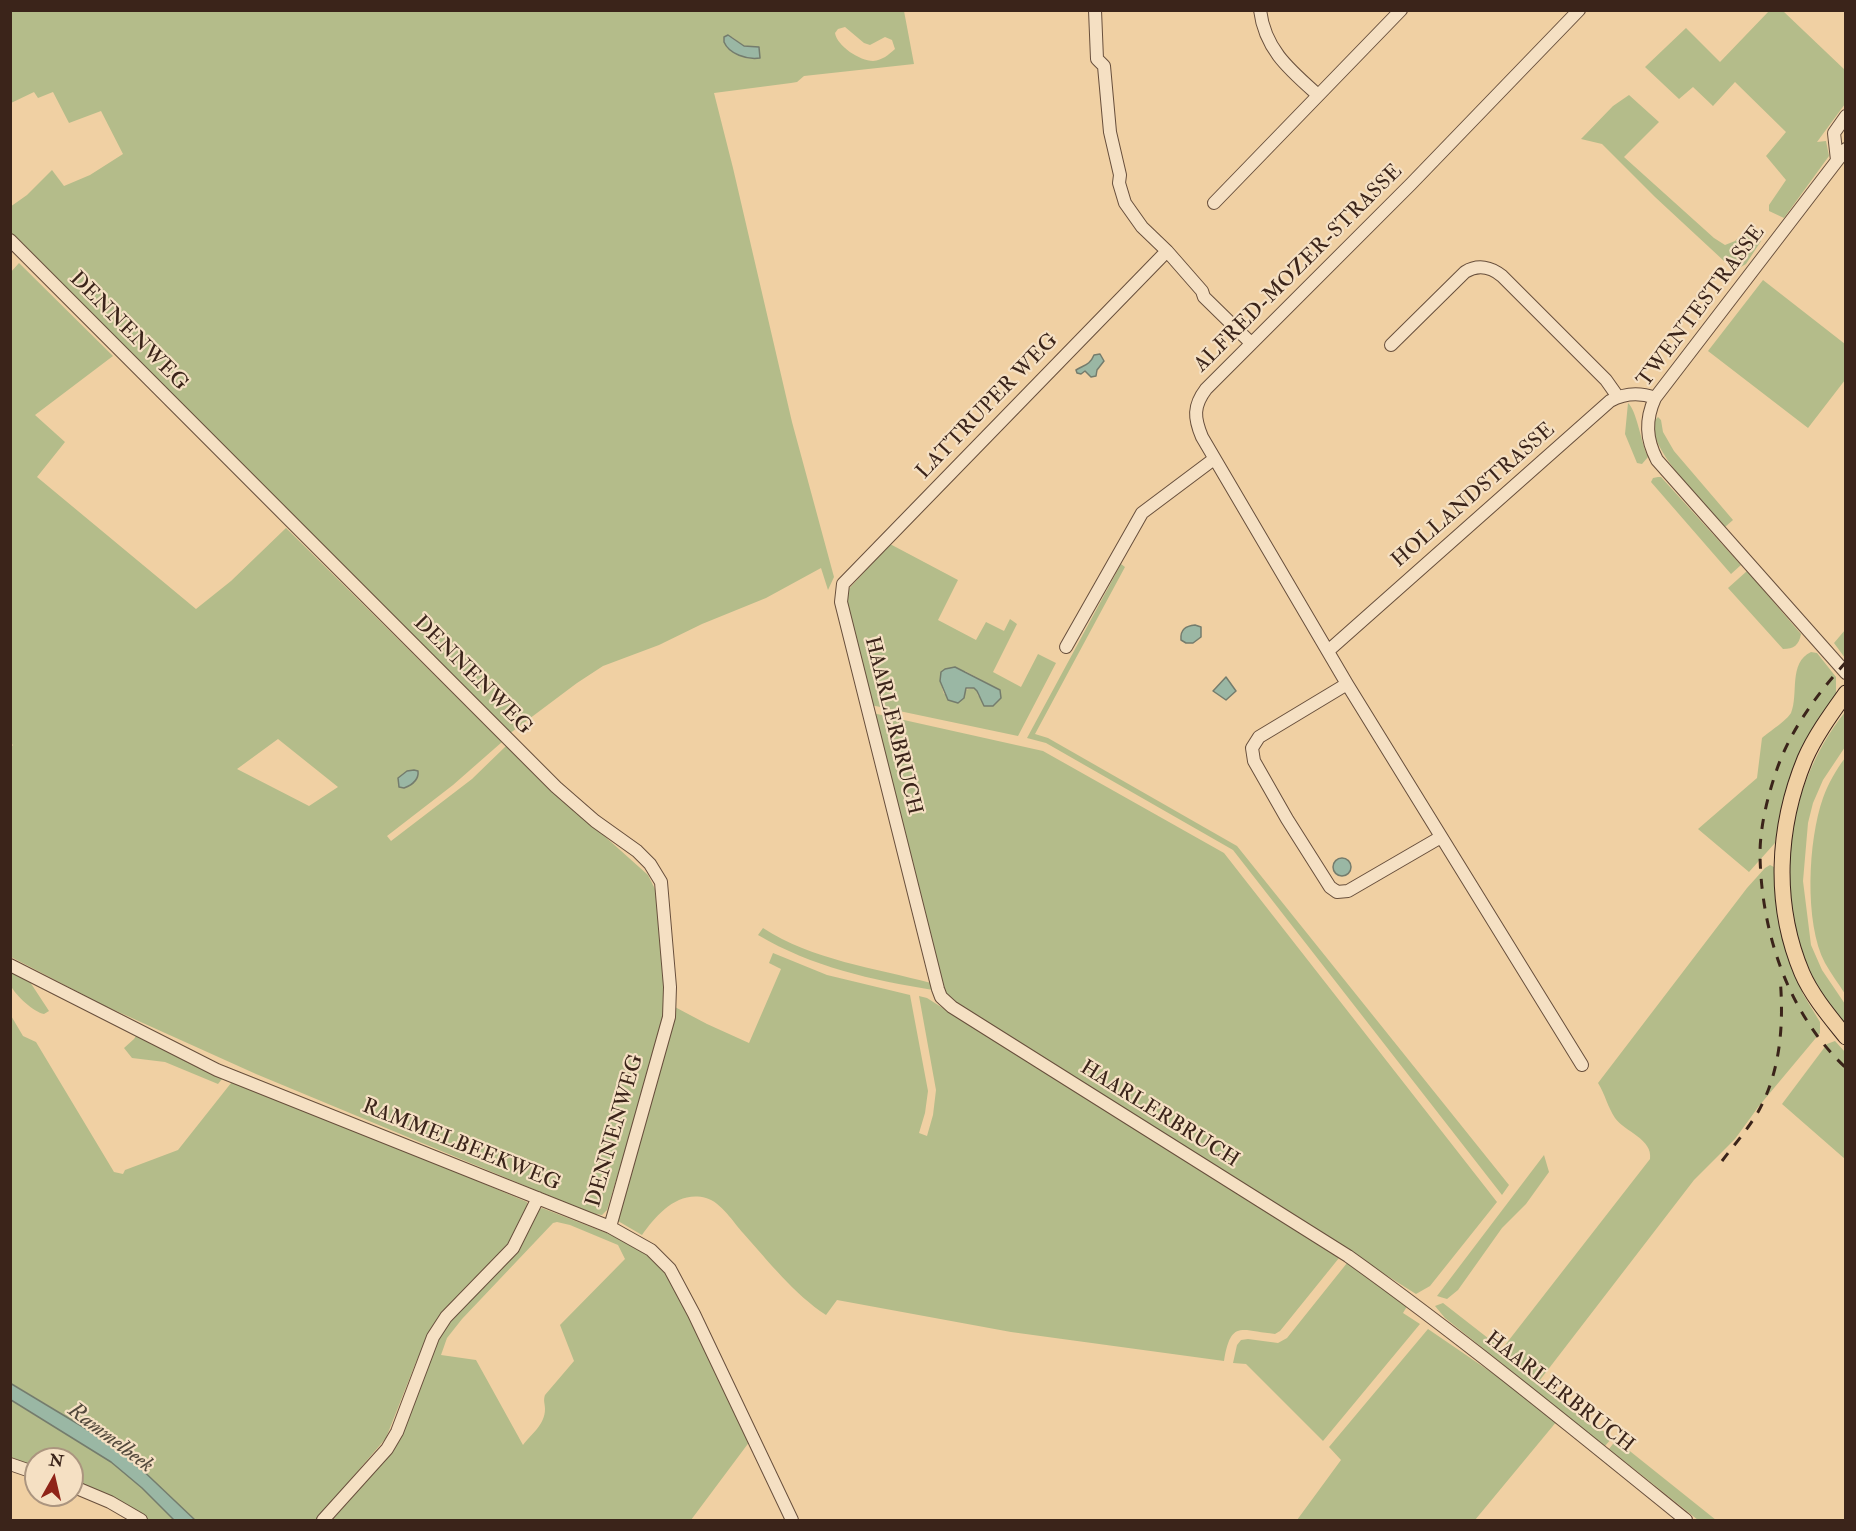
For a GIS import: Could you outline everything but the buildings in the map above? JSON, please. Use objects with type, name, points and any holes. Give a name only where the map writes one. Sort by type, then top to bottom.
[{"type":"main road","points":[[1845,693],[1806,758],[1795,789],[1783,846],[1781,883],[1785,916],[1802,973],[1817,999],[1845,1037]]},
{"type":"street","points":[[1095,10],[1098,58],[1104,66],[1110,132],[1122,195],[1131,214],[1142,227],[1167,251],[1202,291],[1204,297],[1251,343]]},
{"type":"street","points":[[1260,10],[1269,45],[1284,64],[1318,95]]},
{"type":"street","points":[[1214,203],[1401,10]]},
{"type":"street","name":"ALFRED-MOZER-STRASSE","points":[[1579,10],[1411,184],[1206,389],[1196,405],[1195,415],[1197,427],[1214,459],[1347,684],[1582,1065]]},
{"type":"street","points":[[1837,160],[1834,133],[1845,116]]},
{"type":"street","name":"TWENTESTRASSE","points":[[1845,149],[1655,398],[1647,422],[1648,436],[1657,460],[1845,673]]},
{"type":"street","name":"DENNENWEG","points":[[10,240],[556,787],[595,821],[637,851],[656,873],[663,889],[670,987],[669,1017],[610,1227]]},
{"type":"street","name":"LATTRUPER WEG","points":[[841,592],[846,580],[1167,251]]},
{"type":"street","points":[[1391,345],[1465,272],[1476,267],[1490,268],[1503,276],[1606,380],[1618,397],[1641,394],[1655,398]]},
{"type":"street","name":"HOLLANDSTRASSE","points":[[1328,651],[1610,401],[1618,397]]},
{"type":"street","points":[[1066,647],[1142,513],[1214,459]]},
{"type":"street","name":"HAARLERBRUCH","points":[[841,592],[841,602],[893,816],[938,989],[946,1003],[1348,1257],[1421,1309],[1686,1521]]},
{"type":"street","points":[[1347,684],[1259,737],[1252,748],[1254,761],[1310,856],[1330,887],[1337,892],[1348,891],[1441,837]]},
{"type":"street","name":"RAMMELBEEKWEG","points":[[10,965],[217,1070],[610,1227],[651,1250],[670,1269],[694,1314],[792,1521]]},
{"type":"street","points":[[323,1521],[392,1442],[433,1337],[446,1317],[513,1248],[538,1198]]},
{"type":"street","points":[[84,1491],[110,1502],[141,1521]]},
{"type":"green space","points":[[11,11],[904,11],[914,64],[804,76],[797,82],[714,93],[792,422],[834,577],[828,590],[821,568],[766,598],[702,624],[659,645],[603,666],[509,734],[11,238],[10,207],[27,195],[52,170],[64,186],[90,175],[123,154],[101,111],[69,123],[53,92],[38,98],[34,92],[11,103]],"holes":[[[845,27],[864,43],[870,45],[885,37],[892,40],[895,49],[877,60],[862,58],[844,48],[837,38],[835,33],[838,29]],[[732,37],[744,46],[760,48],[760,58],[731,51]]]},
{"type":"green space","points":[[1769,11],[1783,11],[1846,71],[1845,104],[1817,142],[1826,141],[1829,156],[1784,218],[1769,211],[1769,205],[1786,180],[1766,156],[1786,132],[1735,82],[1713,106],[1693,87],[1679,99],[1645,67],[1686,28],[1720,62]]},
{"type":"green space","points":[[1629,95],[1659,122],[1624,157],[1714,238],[1725,245],[1735,241],[1749,227],[1758,231],[1761,241],[1746,264],[1739,268],[1724,261],[1602,144],[1581,139],[1613,106]]},
{"type":"green space","points":[[19,263],[113,356],[35,415],[65,442],[37,477],[196,609],[231,581],[286,528],[502,742],[453,785],[387,836],[391,841],[472,779],[506,746],[648,875],[655,889],[664,965],[664,1023],[607,1210],[602,1215],[569,1204],[256,1074],[103,1005],[11,957],[10,748],[13,745],[10,742],[10,273]],"holes":[[[278,739],[338,787],[309,806],[237,769]],[[410,770],[418,771],[408,786],[399,787]]]},
{"type":"green space","points":[[1763,280],[1845,344],[1845,380],[1808,428],[1708,351]]},
{"type":"green space","points":[[1628,403],[1634,413],[1648,457],[1642,464],[1637,463],[1625,434]]},
{"type":"green space","points":[[1658,417],[1661,420],[1663,432],[1674,451],[1733,520],[1725,527],[1661,450],[1654,430],[1654,421]]},
{"type":"green space","points":[[1661,477],[1741,565],[1731,574],[1651,482],[1653,478]]},
{"type":"green space","points":[[890,544],[958,580],[938,620],[976,640],[986,622],[1004,631],[1010,619],[1017,624],[993,672],[1021,687],[1038,654],[1056,663],[1018,736],[866,704],[845,593]],"holes":[[[965,671],[1000,690],[978,696],[974,688],[944,694],[940,681]]]},
{"type":"green space","points":[[1121,564],[1125,567],[1035,734],[1048,738],[1237,846],[1509,1185],[1502,1195],[1233,850],[1046,743],[1027,738]]},
{"type":"green space","points":[[1747,571],[1801,634],[1799,641],[1793,647],[1783,649],[1728,588]]},
{"type":"green space","points":[[1845,630],[1845,658],[1834,643]]},
{"type":"green space","points":[[1811,652],[1817,653],[1836,677],[1836,700],[1790,779],[1780,812],[1775,843],[1749,872],[1698,829],[1757,778],[1762,738],[1791,713],[1799,664]]},
{"type":"green space","points":[[868,712],[1043,751],[1224,853],[1497,1202],[1430,1286],[1416,1294],[944,996]]},
{"type":"green space","points":[[1845,712],[1845,747],[1823,780],[1813,803],[1808,823],[1803,881],[1811,945],[1822,970],[1845,1004],[1845,1030],[1820,992],[1805,957],[1795,921],[1790,885],[1791,848],[1797,812],[1808,776],[1824,743]]},
{"type":"green space","points":[[1845,758],[1845,994],[1825,963],[1818,946],[1811,904],[1811,881],[1814,836],[1818,816],[1827,788]]},
{"type":"green space","points":[[1770,865],[1774,867],[1776,906],[1784,945],[1803,994],[1820,1022],[1820,1033],[1759,1106],[1735,1139],[1694,1180],[1540,1380],[1612,1438],[1605,1446],[1445,1318],[1435,1306],[1443,1303],[1502,1349],[1650,1159],[1650,1152],[1643,1141],[1615,1118],[1598,1083],[1747,888]]},
{"type":"green space","points":[[763,928],[782,939],[823,956],[931,983],[933,990],[865,977],[821,964],[758,935]]},
{"type":"green space","points":[[773,953],[827,975],[910,995],[928,1091],[919,1133],[927,1136],[933,1115],[936,1090],[919,996],[927,998],[1339,1258],[1280,1331],[1275,1334],[1246,1330],[1234,1333],[1224,1361],[1011,1332],[837,1300],[826,1315],[782,1277],[722,1208],[706,1198],[696,1196],[677,1201],[661,1212],[642,1235],[618,1221],[618,1212],[673,1006],[749,1043],[781,969],[769,963]]},
{"type":"green space","points":[[10,972],[30,982],[49,1011],[44,1014],[40,1013],[21,999],[11,986]]},
{"type":"green space","points":[[10,1014],[23,1036],[36,1042],[114,1172],[123,1174],[125,1170],[178,1150],[235,1078],[527,1202],[528,1207],[518,1234],[427,1339],[386,1438],[316,1520],[195,1520],[135,1463],[108,1442],[11,1383]]},
{"type":"green space","points":[[136,1036],[226,1074],[218,1084],[165,1062],[132,1058],[124,1048]]},
{"type":"green space","points":[[1835,1041],[1845,1052],[1845,1159],[1782,1104],[1827,1044]]},
{"type":"green space","points":[[1544,1155],[1549,1172],[1526,1204],[1502,1228],[1458,1290],[1447,1299],[1437,1296]]},
{"type":"green space","points":[[542,1208],[622,1239],[639,1248],[667,1272],[750,1441],[691,1520],[332,1520],[391,1452],[443,1327]],"holes":[[[553,1223],[570,1225],[618,1245],[625,1259],[560,1325],[574,1361],[545,1395],[543,1420],[523,1445],[476,1360],[441,1355],[447,1338],[462,1319]]]},
{"type":"green space","points":[[1347,1263],[1409,1303],[1403,1313],[1420,1324],[1323,1441],[1246,1364],[1233,1363],[1237,1345],[1241,1340],[1278,1343],[1287,1338]]},
{"type":"green space","points":[[1428,1329],[1507,1383],[1557,1421],[1475,1520],[1297,1520],[1341,1460],[1329,1447]]},
{"type":"green space","points":[[10,1400],[111,1462],[142,1488],[174,1520],[146,1520],[102,1492],[84,1485],[84,1447],[24,1447],[24,1462],[11,1457]]},
{"type":"green space","points":[[1616,1440],[1716,1520],[1698,1520],[1609,1449]]},
{"type":"shaded area","points":[[728,35],[744,46],[759,47],[760,58],[744,57],[734,53],[724,42],[724,37]]},
{"type":"shaded area","points":[[1100,354],[1104,361],[1097,370],[1096,376],[1091,377],[1085,371],[1081,374],[1077,373],[1076,370],[1089,363],[1094,355]]},
{"type":"shaded area","points":[[1195,625],[1201,627],[1201,637],[1193,643],[1181,640],[1184,629]]},
{"type":"shaded area","points":[[955,667],[1000,690],[1001,698],[993,706],[984,706],[974,688],[966,688],[964,698],[958,703],[948,700],[940,681],[941,672]]},
{"type":"shaded area","points":[[1226,677],[1236,691],[1226,700],[1213,691]]},
{"type":"shaded area","points":[[407,771],[418,771],[414,782],[404,788],[399,787],[398,778]]},
{"type":"shaded area","points":[[1338,858],[1346,858],[1351,863],[1349,874],[1338,876],[1333,871],[1333,863]]},
{"type":"shaded area","points":[[10,1383],[108,1442],[135,1463],[195,1520],[174,1520],[142,1488],[111,1462],[11,1400]]},
{"type":"railway","points":[[1846,662],[1806,712],[1783,754],[1765,811],[1760,854],[1766,913],[1772,942],[1782,970],[1808,1023],[1846,1068]]},
{"type":"railway","points":[[1722,1161],[1758,1112],[1772,1080],[1781,1029],[1780,977]]},
{"type":"water label","name":"Rammelbeek","points":[[110,1439]]}]
